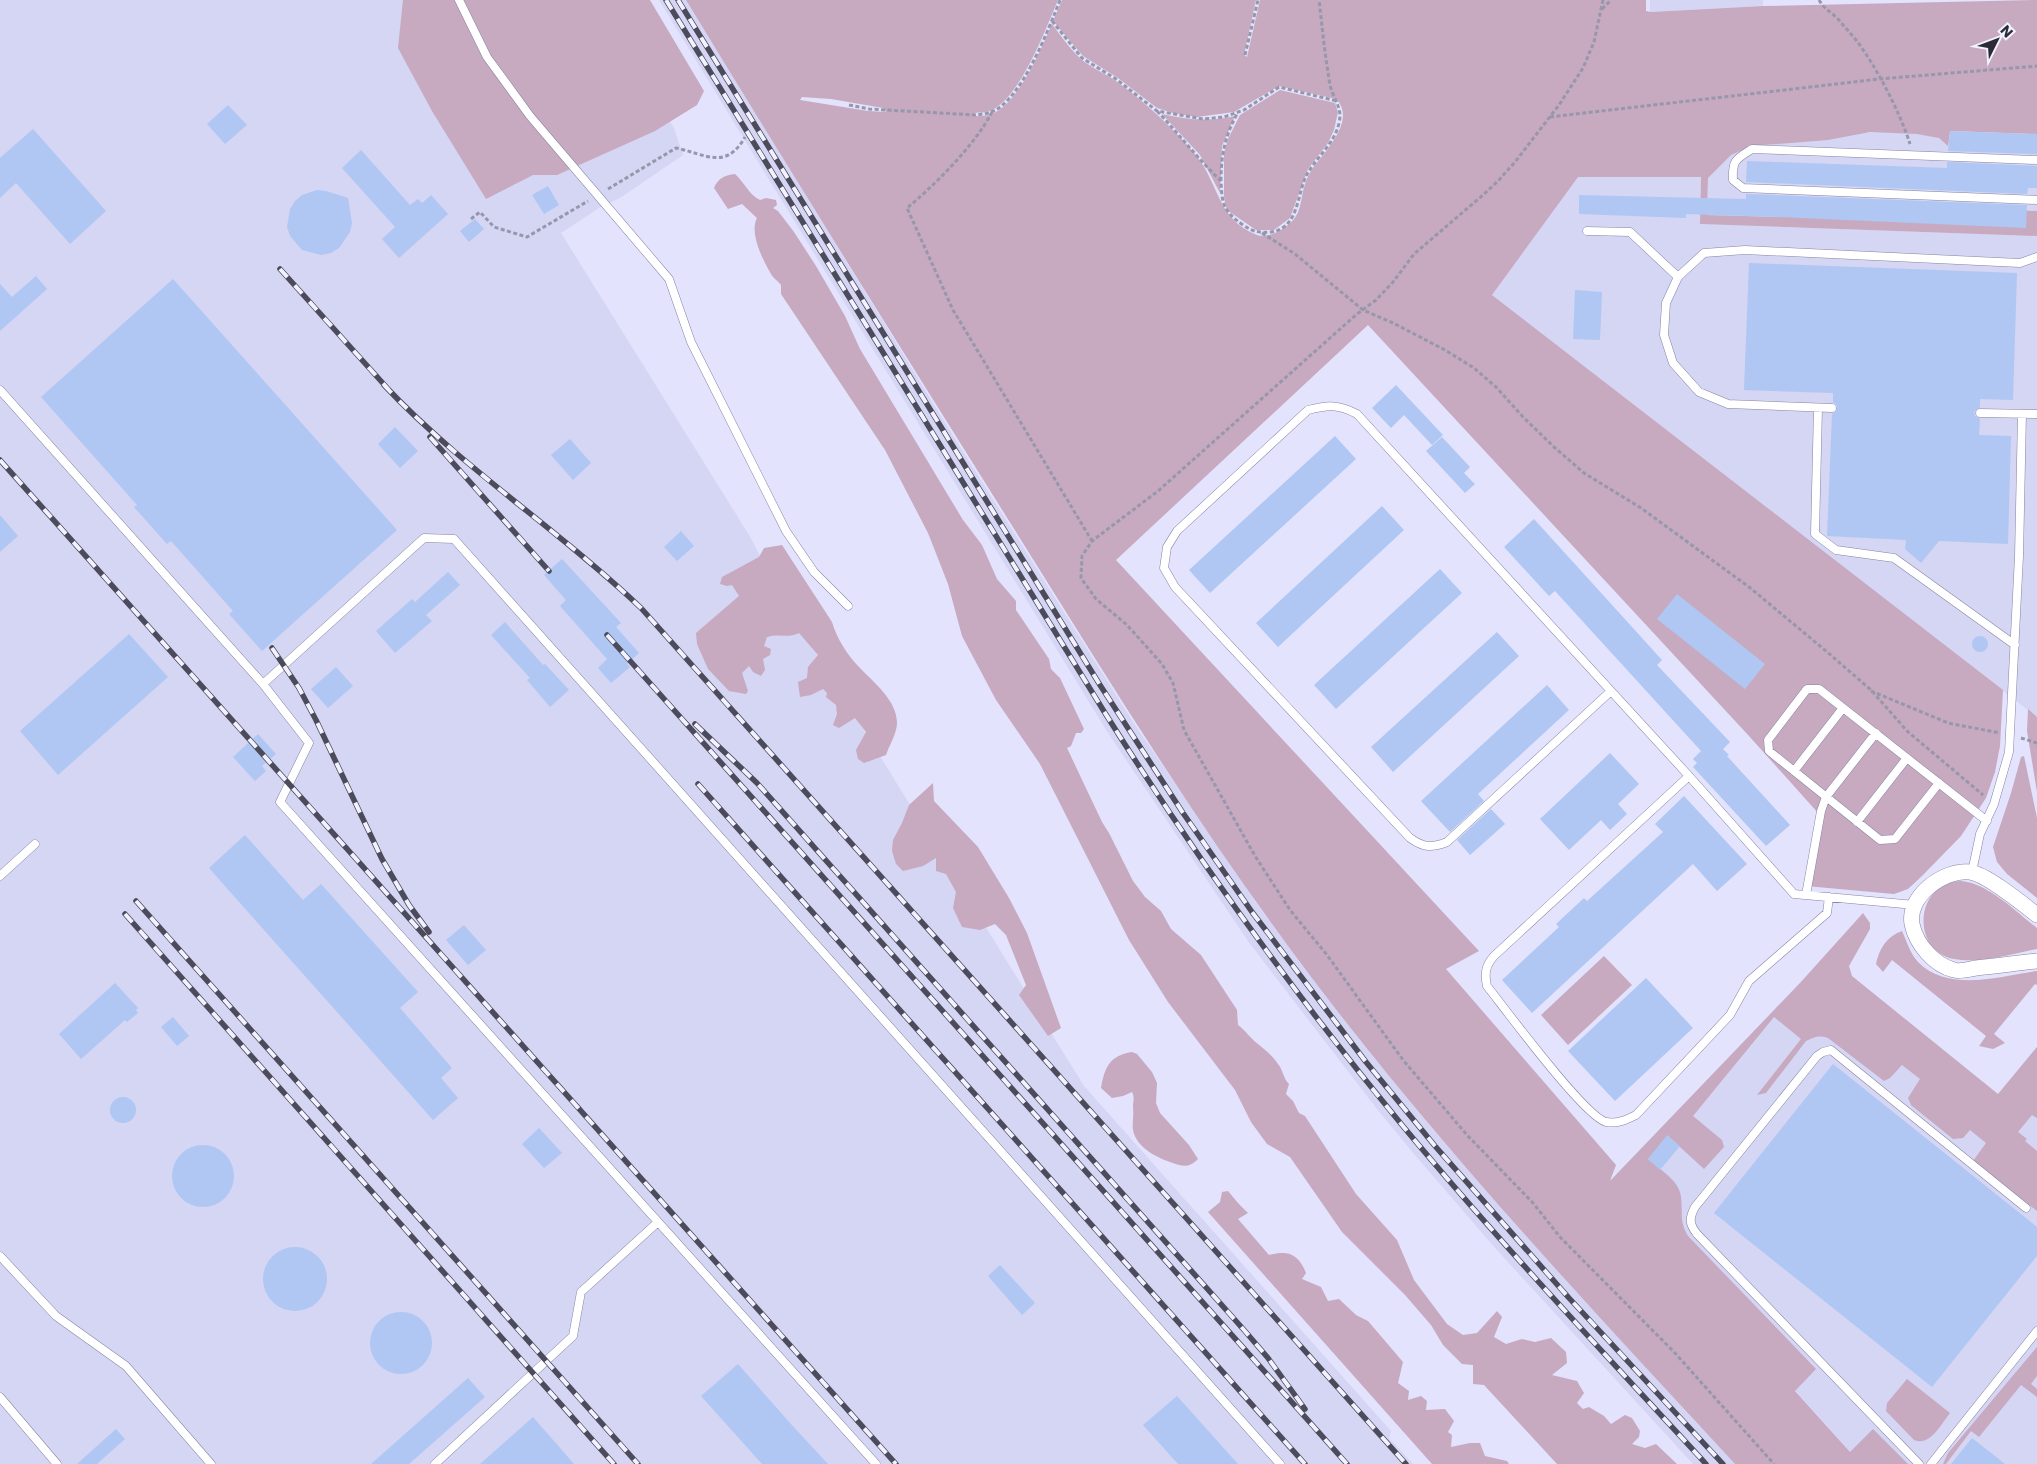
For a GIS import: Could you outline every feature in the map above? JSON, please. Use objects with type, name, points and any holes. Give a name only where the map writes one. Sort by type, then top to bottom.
[{"type":"street","points":[[2037,915],[2006,891],[1972,872],[1954,872],[1940,878],[1926,888],[1916,905],[1912,922],[1917,936],[1926,951],[1939,963],[1955,970],[2037,961]]},
{"type":"lane","points":[[459,0],[487,56],[530,116],[669,279],[690,342],[786,531],[814,572],[848,606]]},
{"type":"lane","points":[[2037,160],[1752,149],[1738,158],[1732,167],[1734,180],[1743,188],[2037,200]]},
{"type":"lane","points":[[1587,231],[1630,232],[1678,277]]},
{"type":"lane","points":[[1832,408],[1728,404],[1699,392],[1673,363],[1664,335],[1666,303],[1678,277],[1704,253],[1745,250],[2020,263],[2037,257]]},
{"type":"lane","points":[[0,390],[263,684],[309,743],[280,802],[876,1464]]},
{"type":"lane","points":[[1611,691],[1447,842],[1435,847],[1419,845],[1410,838],[1175,587],[1164,568],[1167,547],[1177,531],[1308,410],[1325,405],[1343,406],[1357,414],[1689,776],[1794,894],[1916,905]]},
{"type":"lane","points":[[1818,408],[1815,534],[1836,550],[1894,558],[2015,645]]},
{"type":"lane","points":[[1980,412],[2037,414]]},
{"type":"lane","points":[[1972,872],[1980,834],[1994,804],[2009,752],[2015,645],[2022,414]]},
{"type":"lane","points":[[263,684],[424,538],[454,539],[1280,1464]]},
{"type":"lane","points":[[1939,783],[1896,839],[1880,840],[1769,751],[1768,740],[1807,689],[1819,689],[1876,733],[1939,783],[1986,821]]},
{"type":"lane","points":[[1794,771],[1844,708]]},
{"type":"lane","points":[[1806,895],[1821,811],[1826,797],[1876,733]]},
{"type":"lane","points":[[1857,822],[1907,758]]},
{"type":"lane","points":[[1689,776],[1488,963],[1486,970],[1487,986],[1590,1112],[1598,1118],[1614,1122],[1625,1121],[1636,1115],[1730,1016],[1749,981],[1827,913],[1829,897]]},
{"type":"lane","points":[[0,876],[35,844]]},
{"type":"lane","points":[[1919,1464],[1697,1234],[1691,1226],[1690,1216],[1695,1207],[1817,1056],[1831,1050],[2026,1208]]},
{"type":"lane","points":[[435,1464],[573,1336],[581,1292],[658,1222]]},
{"type":"lane","points":[[0,1256],[56,1316],[126,1366],[211,1464]]},
{"type":"lane","points":[[1932,1464],[2037,1331]]},
{"type":"lane","points":[[0,1397],[57,1464]]},
{"type":"path","points":[[1060,0],[1026,74],[1014,92],[992,112],[964,152],[919,199],[907,208],[953,310],[1092,541]]},
{"type":"path","points":[[1246,55],[1258,0]]},
{"type":"path","points":[[1238,113],[1230,127],[1224,146],[1221,180],[1222,202],[1226,210],[1252,231],[1262,233],[1276,231],[1293,218],[1303,182],[1309,170],[1328,146],[1339,123],[1340,110],[1332,93],[1319,0]]},
{"type":"path","points":[[1603,0],[1594,42],[1583,68],[1549,117],[1498,181],[1414,254],[1393,282],[1376,300],[1158,491],[1092,541],[1082,556],[1081,578],[1096,599],[1127,625],[1162,664],[1174,683],[1184,730],[1255,856],[1290,910],[1327,955],[1403,1060],[1467,1134],[1534,1203],[1560,1237],[1675,1353],[1774,1464]]},
{"type":"path","points":[[1601,9],[1610,0]]},
{"type":"path","points":[[1819,0],[1822,6],[1856,40],[1903,123],[1913,155]]},
{"type":"path","points":[[1052,21],[1082,58],[1116,79],[1157,111],[1204,164],[1221,180]]},
{"type":"path","points":[[1549,117],[1879,79],[2037,66]]},
{"type":"path","points":[[1157,111],[1203,119],[1238,113],[1279,87],[1337,101]]},
{"type":"path","points":[[849,105],[870,109],[976,115],[992,112]]},
{"type":"path","points":[[471,219],[480,212],[494,227],[527,237],[676,148],[692,151],[702,156],[726,156],[736,150],[745,137]]},
{"type":"path","points":[[1262,233],[1295,254],[1363,310],[1402,327],[1474,368],[1497,388],[1554,447],[1584,472],[1642,508],[1749,588],[1871,690],[1907,731],[1994,804]]},
{"type":"path","points":[[1871,690],[1948,723],[2010,736]]},
{"type":"shaded area","points":[[0,0],[586,0],[674,128],[683,155],[620,198],[599,208],[561,233],[749,535],[776,586],[813,648],[1084,1086],[1391,1431],[1389,1438],[1413,1464],[0,1464]]},
{"type":"shaded area","points":[[403,0],[650,0],[704,91],[697,105],[655,131],[557,175],[533,175],[486,199],[432,111],[398,48]]},
{"type":"shaded area","points":[[659,0],[686,0],[954,437],[1135,725],[1264,914],[1362,1043],[1430,1126],[1573,1288],[1735,1464],[1693,1464],[1496,1249],[1414,1154],[1250,944],[1108,733]]},
{"type":"shaded area","points":[[686,0],[1058,0],[1031,62],[1012,93],[1001,104],[990,111],[975,113],[972,116],[992,114],[1011,99],[1028,74],[1052,24],[1069,47],[1081,59],[1127,89],[1167,124],[1202,164],[1233,219],[1244,228],[1257,235],[1264,236],[1286,227],[1298,213],[1306,180],[1330,147],[1341,127],[1342,108],[1336,99],[1279,86],[1234,112],[1197,117],[1157,108],[1118,78],[1083,56],[1053,21],[1062,0],[1256,0],[1244,55],[1247,57],[1260,0],[1646,0],[1646,11],[1651,12],[1763,6],[2037,0],[2037,134],[1950,131],[1948,146],[1939,138],[1917,134],[1870,132],[1828,140],[1751,146],[1731,155],[1708,178],[1707,215],[1778,217],[1779,201],[2037,211],[2037,236],[1700,224],[1701,177],[1578,177],[1492,295],[2003,690],[2000,746],[1995,772],[1986,798],[1961,836],[1908,889],[1894,894],[1806,886],[1819,814],[1368,325],[1116,560],[1479,951],[1446,969],[1616,1165],[1610,1181],[1800,983],[1863,913],[1870,923],[1870,929],[1849,966],[1852,976],[1998,1094],[2037,1047],[2037,1118],[2032,1115],[2018,1132],[2037,1151],[2037,1211],[1973,1161],[1986,1143],[1970,1130],[1963,1138],[1953,1139],[1911,1105],[1908,1098],[1920,1079],[1902,1065],[1890,1078],[1884,1081],[1828,1038],[1812,1038],[1806,1041],[1766,1093],[1757,1095],[1801,1039],[1774,1017],[1693,1116],[1722,1140],[1724,1147],[1704,1169],[1668,1136],[1648,1159],[1673,1181],[1680,1191],[1682,1221],[1688,1236],[1816,1369],[1795,1391],[1850,1452],[1873,1429],[1908,1464],[1735,1464],[1464,1166],[1412,1104],[1312,978],[1272,924],[1159,759],[850,266]],"holes":[[[802,97],[831,99],[883,108],[886,112],[800,100]]]},
{"type":"shaded area","points":[[1650,0],[1763,0],[1763,6],[1650,12]]},
{"type":"shaded area","points":[[1280,90],[1335,103],[1338,112],[1334,130],[1328,143],[1308,169],[1290,218],[1274,230],[1256,230],[1227,210],[1224,198],[1224,153],[1228,139],[1240,115]]},
{"type":"shaded area","points":[[1162,114],[1198,120],[1235,116],[1222,146],[1220,193],[1200,155]]},
{"type":"shaded area","points":[[1897,131],[2037,134],[2037,228],[1707,215],[1708,178],[1730,139]]},
{"type":"shaded area","points":[[735,174],[756,198],[760,200],[766,198],[776,200],[777,205],[773,208],[778,211],[794,232],[816,266],[845,316],[860,349],[963,520],[982,545],[997,579],[1016,601],[1016,610],[1049,659],[1051,669],[1060,678],[1084,729],[1081,733],[1076,733],[1071,746],[1067,748],[1102,822],[1133,881],[1145,897],[1161,911],[1171,929],[1201,955],[1237,1010],[1238,1025],[1280,1066],[1289,1084],[1286,1094],[1293,1101],[1299,1113],[1305,1116],[1356,1194],[1397,1240],[1414,1280],[1447,1324],[1463,1335],[1477,1333],[1497,1311],[1502,1317],[1494,1337],[1506,1344],[1522,1339],[1535,1342],[1551,1338],[1566,1352],[1567,1363],[1552,1375],[1577,1381],[1584,1393],[1577,1403],[1583,1409],[1589,1407],[1604,1416],[1611,1424],[1625,1415],[1632,1418],[1640,1431],[1639,1437],[1632,1444],[1645,1448],[1656,1444],[1677,1464],[1557,1464],[1484,1385],[1473,1384],[1473,1365],[1462,1364],[1443,1345],[1431,1325],[1405,1295],[1342,1232],[1290,1157],[1267,1144],[1251,1122],[1235,1090],[1168,1002],[1129,940],[1040,764],[996,700],[962,636],[948,584],[928,533],[885,450],[781,294],[781,285],[771,274],[758,246],[755,231],[757,218],[742,204],[728,209],[714,188],[722,178]]},
{"type":"shaded area","points":[[1577,177],[1701,177],[1700,224],[2037,236],[2037,717],[1492,295]]},
{"type":"shaded area","points":[[782,545],[832,622],[839,640],[847,652],[889,699],[893,707],[897,727],[886,755],[864,763],[858,759],[856,750],[866,732],[855,718],[839,728],[833,725],[837,714],[836,705],[826,697],[827,693],[823,689],[811,695],[800,697],[798,682],[807,678],[808,667],[818,655],[799,633],[791,636],[767,637],[764,646],[771,649],[770,655],[763,659],[765,670],[761,676],[753,672],[749,666],[742,673],[748,691],[746,694],[729,691],[708,669],[697,644],[696,633],[739,596],[732,585],[720,584],[722,577],[759,557],[764,548]]},
{"type":"shaded area","points":[[2028,709],[2037,717],[2037,792],[2027,731]]},
{"type":"shaded area","points":[[2024,756],[2037,818],[2037,898],[2007,874],[1997,862],[1993,847],[2021,757]]},
{"type":"shaded area","points":[[933,783],[934,801],[978,847],[1009,898],[1027,933],[1061,1028],[1048,1036],[1019,995],[1026,985],[1006,935],[995,924],[980,930],[962,927],[953,908],[956,892],[946,874],[936,871],[936,858],[923,866],[903,871],[896,864],[892,851],[893,840],[909,805]]},
{"type":"shaded area","points":[[1961,881],[1981,887],[1991,893],[2037,928],[2037,949],[1996,958],[1974,960],[1954,959],[1940,953],[1930,943],[1925,930],[1924,917],[1927,903],[1935,892],[1946,884]]},
{"type":"shaded area","points":[[1902,931],[1915,959],[1930,971],[1944,977],[1959,980],[1991,979],[2037,971],[2037,985],[2035,984],[1994,1034],[2005,1043],[1993,1049],[1979,1046],[1986,1036],[1892,960],[1883,972],[1876,964],[1879,953],[1892,936]]},
{"type":"shaded area","points":[[1604,956],[1632,985],[1568,1045],[1541,1015]]},
{"type":"shaded area","points":[[1800,983],[1975,1123],[2037,1047],[2037,1464],[1861,1464],[1609,1182]]},
{"type":"shaded area","points":[[1132,1052],[1137,1054],[1152,1072],[1157,1083],[1156,1103],[1160,1113],[1189,1145],[1198,1159],[1191,1164],[1181,1165],[1170,1162],[1142,1146],[1133,1130],[1134,1098],[1132,1092],[1112,1098],[1101,1088],[1104,1074],[1109,1064],[1118,1056]]},
{"type":"shaded area","points":[[1228,1191],[1248,1213],[1238,1219],[1269,1255],[1287,1253],[1296,1257],[1306,1273],[1302,1279],[1321,1287],[1328,1301],[1339,1299],[1356,1315],[1368,1321],[1403,1362],[1398,1383],[1409,1391],[1408,1400],[1421,1396],[1427,1401],[1426,1410],[1445,1409],[1454,1421],[1448,1432],[1452,1435],[1451,1447],[1480,1443],[1485,1456],[1507,1461],[1509,1464],[1432,1464],[1208,1212],[1220,1202],[1222,1192]]},
{"type":"shaded area","points":[[2037,1347],[2037,1376],[2031,1384],[2037,1389],[2037,1397],[2021,1385],[1979,1437],[1971,1431],[1946,1464],[1943,1464],[1948,1453]]},
{"type":"shaded area","points":[[1907,1379],[1950,1413],[1935,1433],[1925,1440],[1914,1440],[1886,1411],[1887,1403]]},
{"type":"building","points":[[228,105],[247,125],[225,144],[207,124]]},
{"type":"building","points":[[33,129],[106,211],[70,244],[16,183],[0,198],[0,158]]},
{"type":"building","points":[[1950,131],[2037,134],[2037,154],[1948,151]]},
{"type":"building","points":[[361,150],[410,205],[418,199],[422,203],[431,195],[448,214],[399,258],[382,239],[395,227],[342,168]]},
{"type":"building","points":[[1747,161],[1947,168],[1947,162],[2037,166],[2037,188],[2028,188],[2027,194],[1746,182]]},
{"type":"building","points":[[548,186],[559,205],[544,214],[532,195]]},
{"type":"building","points":[[317,190],[348,198],[352,223],[350,232],[339,248],[331,253],[321,255],[302,250],[290,236],[287,227],[290,209],[295,201],[302,195]]},
{"type":"building","points":[[1746,194],[2027,205],[2026,228],[1686,214],[1686,218],[1579,214],[1579,195],[1746,199]]},
{"type":"building","points":[[475,219],[484,229],[469,242],[460,231]]},
{"type":"building","points":[[1749,263],[2017,273],[2013,400],[1980,399],[1980,407],[1974,412],[1975,416],[1980,419],[1979,435],[2011,436],[2008,544],[1939,541],[1921,563],[1905,549],[1906,540],[1827,536],[1832,414],[1836,411],[1837,406],[1833,402],[1833,393],[1744,390]]},
{"type":"building","points":[[36,276],[47,289],[0,331],[0,284],[12,297]]},
{"type":"building","points":[[173,279],[397,530],[262,651],[229,614],[233,611],[171,541],[167,544],[134,507],[137,505],[41,397]]},
{"type":"building","points":[[1575,290],[1602,292],[1600,340],[1573,339]]},
{"type":"building","points":[[1396,385],[1443,435],[1432,445],[1404,415],[1391,428],[1372,408]]},
{"type":"building","points":[[395,427],[418,451],[400,468],[378,444]]},
{"type":"building","points":[[1335,436],[1356,459],[1210,593],[1189,570]]},
{"type":"building","points":[[1442,437],[1470,467],[1464,473],[1475,484],[1465,493],[1426,451]]},
{"type":"building","points":[[570,439],[591,463],[573,480],[551,455]]},
{"type":"building","points":[[1382,506],[1404,530],[1278,647],[1256,623]]},
{"type":"building","points":[[0,515],[18,536],[0,552]]},
{"type":"building","points":[[1534,519],[1662,660],[1657,665],[1730,742],[1723,749],[1729,755],[1727,756],[1790,825],[1766,846],[1693,767],[1697,763],[1693,759],[1701,751],[1555,591],[1549,596],[1504,547]]},
{"type":"building","points":[[681,531],[694,546],[677,561],[664,547]]},
{"type":"building","points":[[562,559],[621,623],[616,627],[639,653],[627,664],[630,667],[611,683],[598,668],[607,659],[560,606],[566,600],[544,575]]},
{"type":"building","points":[[1440,569],[1462,593],[1336,709],[1314,685]]},
{"type":"building","points":[[448,572],[460,585],[426,615],[432,621],[395,653],[376,631],[412,599],[415,602]]},
{"type":"building","points":[[1677,594],[1765,664],[1745,689],[1657,619]]},
{"type":"building","points":[[505,622],[543,665],[545,664],[569,690],[550,707],[527,680],[530,678],[491,635]]},
{"type":"building","points":[[1497,632],[1519,656],[1393,772],[1371,747]]},
{"type":"building","points":[[129,634],[168,677],[58,775],[20,731]]},
{"type":"building","points":[[1977,636],[1983,636],[1988,641],[1986,650],[1977,652],[1972,647],[1972,641]]},
{"type":"building","points":[[336,667],[353,686],[328,708],[311,689]]},
{"type":"building","points":[[1547,685],[1569,710],[1478,794],[1484,801],[1450,832],[1421,801]]},
{"type":"building","points":[[258,734],[276,754],[262,766],[266,771],[255,781],[233,757]]},
{"type":"building","points":[[1610,753],[1639,784],[1618,804],[1627,814],[1610,830],[1601,820],[1569,850],[1540,819]]},
{"type":"building","points":[[1684,796],[1747,864],[1717,891],[1693,864],[1532,1013],[1502,980],[1559,927],[1556,924],[1584,898],[1587,901],[1663,832],[1655,824]]},
{"type":"building","points":[[1491,809],[1505,824],[1470,855],[1457,840]]},
{"type":"building","points":[[245,835],[303,900],[321,884],[418,992],[400,1008],[452,1068],[441,1078],[458,1098],[433,1120],[209,868]]},
{"type":"building","points":[[464,925],[486,950],[468,965],[446,940]]},
{"type":"building","points":[[1646,978],[1693,1028],[1615,1101],[1568,1051]]},
{"type":"building","points":[[115,983],[138,1008],[136,1010],[138,1013],[127,1022],[125,1020],[81,1059],[59,1034]]},
{"type":"building","points":[[173,1017],[189,1036],[177,1046],[161,1027]]},
{"type":"building","points":[[1833,1064],[2037,1227],[2037,1256],[1932,1387],[1714,1213]]},
{"type":"building","points":[[123,1097],[132,1101],[136,1110],[132,1119],[123,1123],[114,1119],[110,1110],[114,1101]]},
{"type":"building","points":[[539,1128],[562,1153],[544,1168],[522,1144]]},
{"type":"building","points":[[1667,1135],[1680,1146],[1660,1170],[1648,1159]]},
{"type":"building","points":[[197,1145],[209,1145],[225,1154],[232,1164],[234,1176],[232,1188],[225,1198],[209,1207],[197,1207],[186,1202],[177,1193],[172,1182],[172,1170],[177,1159],[186,1150]]},
{"type":"building","points":[[295,1247],[313,1252],[318,1256],[322,1261],[327,1279],[322,1297],[318,1302],[313,1306],[295,1311],[277,1306],[272,1302],[268,1297],[263,1279],[268,1261],[272,1256],[277,1252]]},
{"type":"building","points":[[1000,1265],[1035,1303],[1022,1315],[988,1276]]},
{"type":"building","points":[[395,1312],[407,1312],[423,1321],[430,1331],[432,1343],[430,1355],[423,1365],[407,1374],[395,1374],[384,1369],[375,1360],[370,1349],[370,1337],[375,1326],[384,1317]]},
{"type":"building","points":[[738,1364],[828,1464],[762,1464],[701,1396]]},
{"type":"building","points":[[468,1378],[485,1397],[409,1464],[371,1464]]},
{"type":"building","points":[[1177,1396],[1238,1464],[1178,1464],[1143,1425]]},
{"type":"building","points":[[533,1417],[574,1464],[480,1464]]},
{"type":"building","points":[[116,1429],[125,1439],[97,1464],[77,1464]]},
{"type":"building","points":[[1972,1438],[2005,1464],[1951,1464]]},
{"type":"railway","points":[[666,0],[1105,713],[1210,872],[1284,975],[1402,1125],[1476,1212],[1706,1464]]},
{"type":"railway","points":[[678,0],[1100,685],[1183,813],[1252,912],[1366,1062],[1435,1146],[1569,1298],[1723,1464]]},
{"type":"railway","points":[[280,269],[389,390]]},
{"type":"railway","points":[[384,385],[445,443],[610,579],[641,608],[1406,1464]]},
{"type":"railway","points":[[430,437],[549,571]]},
{"type":"railway","points":[[0,460],[896,1464]]},
{"type":"railway","points":[[607,635],[1347,1464]]},
{"type":"railway","points":[[272,648],[299,688],[316,720],[382,859],[409,905],[429,932]]},
{"type":"railway","points":[[695,724],[757,783],[1244,1330],[1268,1358],[1305,1409]]},
{"type":"railway","points":[[698,784],[1305,1464]]},
{"type":"railway","points":[[136,901],[638,1464]]},
{"type":"railway","points":[[125,914],[614,1464]]}]
